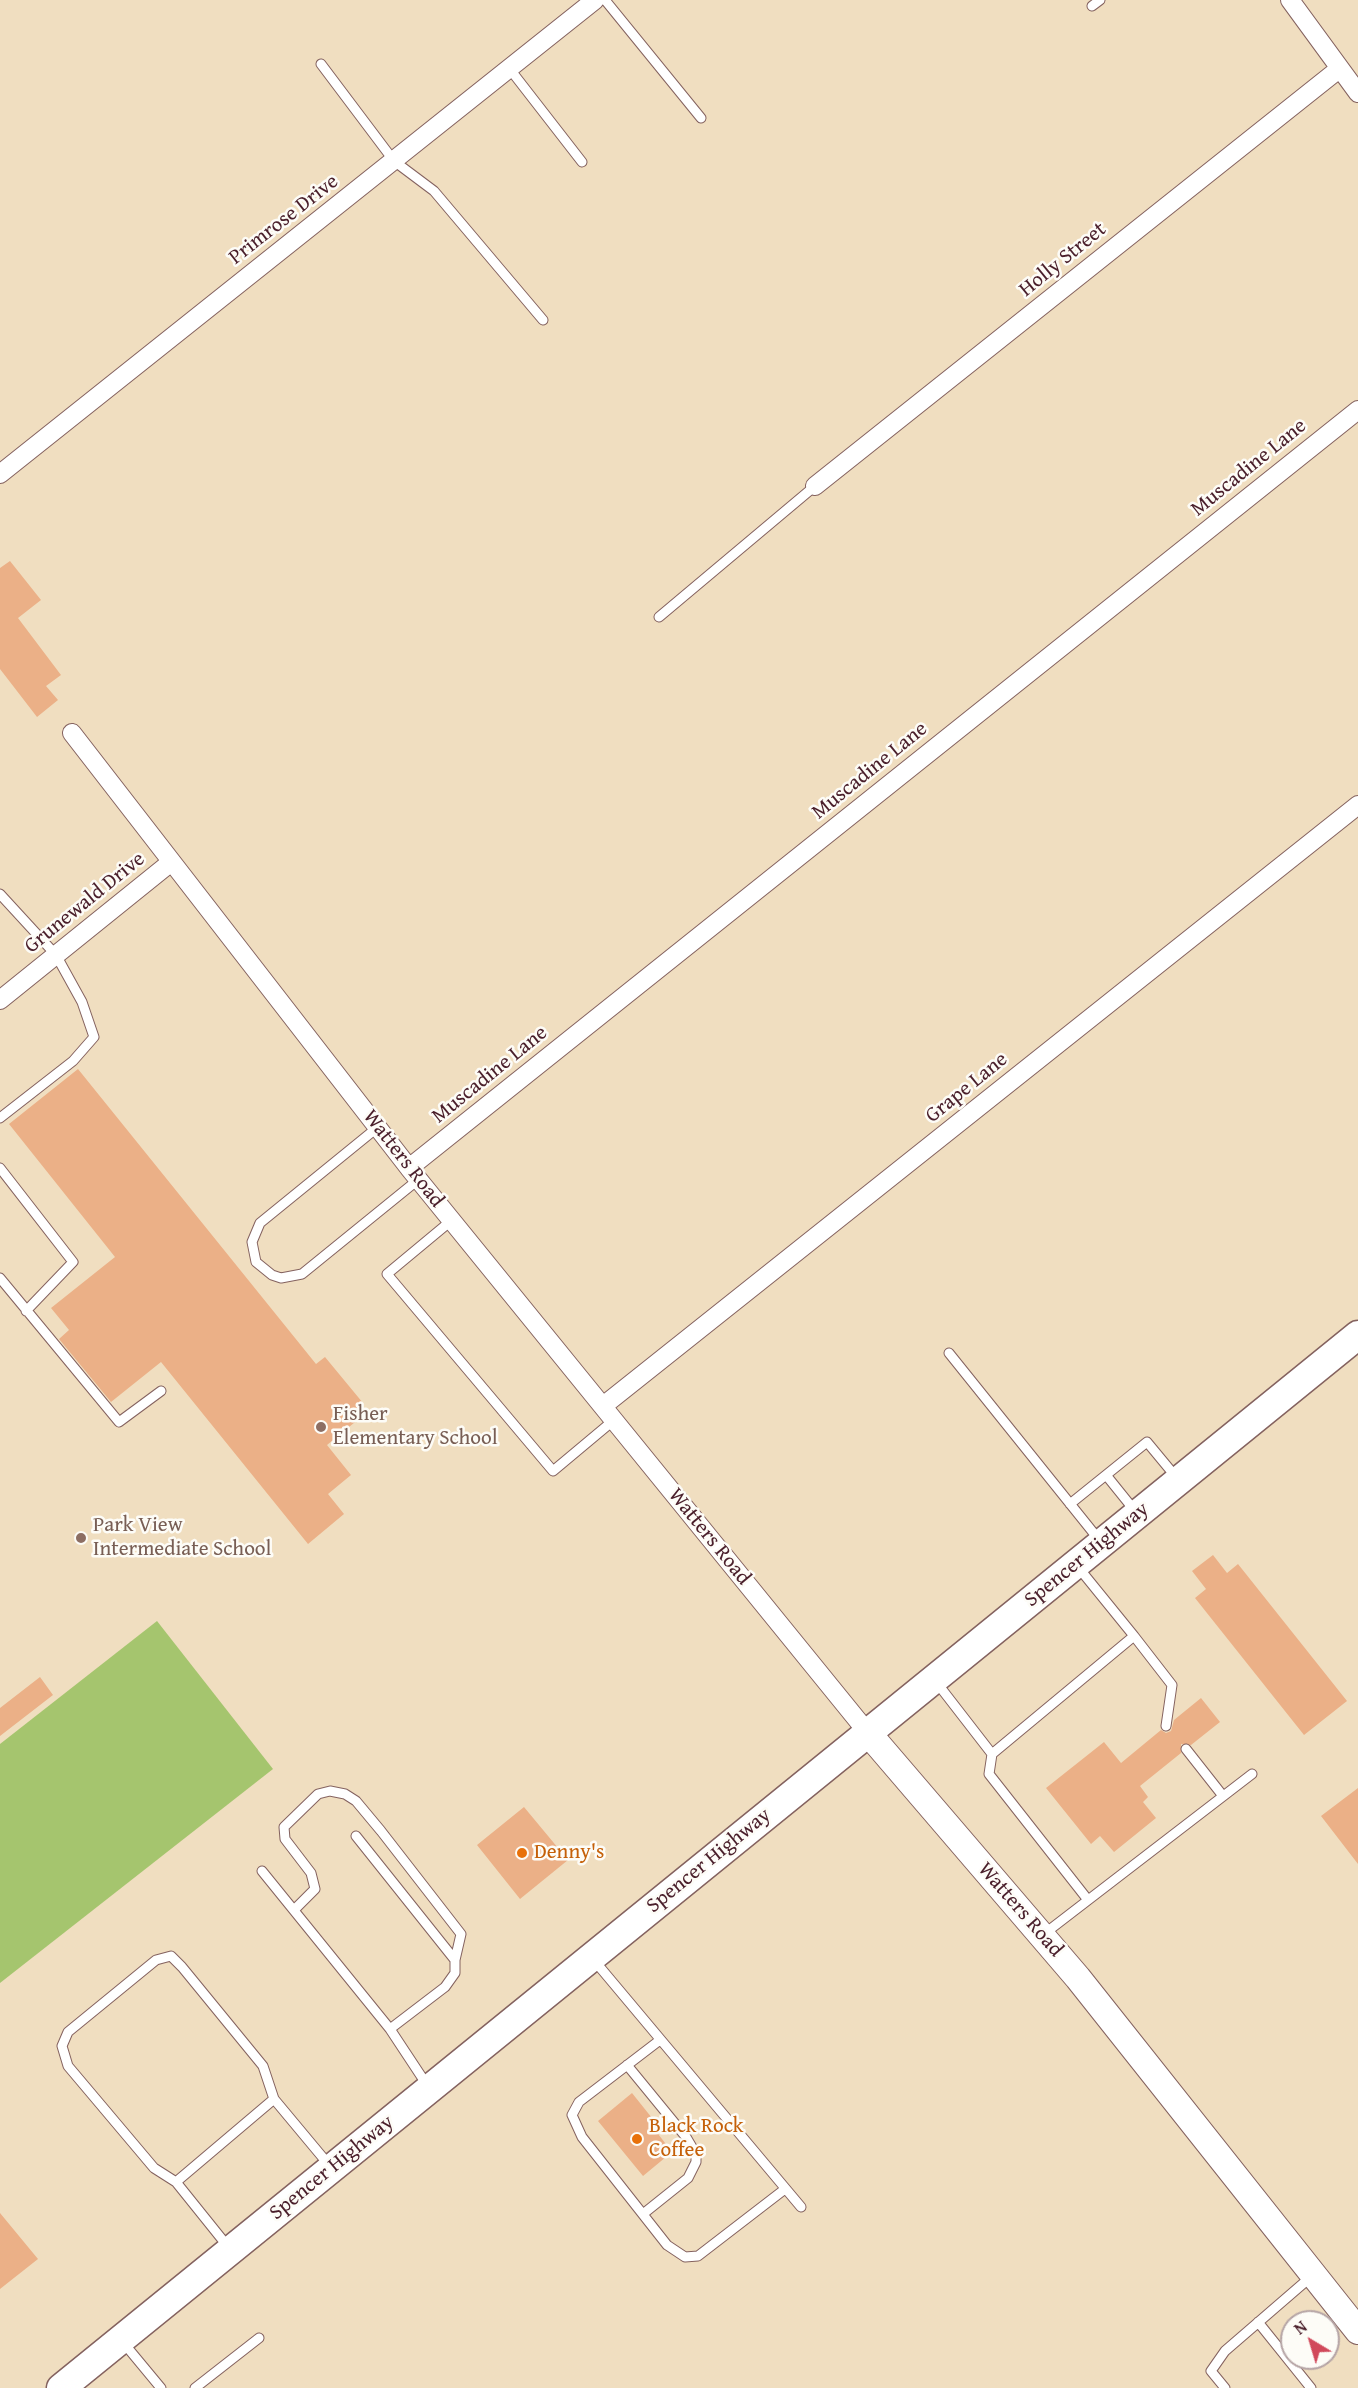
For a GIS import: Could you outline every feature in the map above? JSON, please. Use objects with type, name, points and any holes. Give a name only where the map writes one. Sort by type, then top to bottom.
[{"type":"main road","name":"Spencer Highway","points":[[61,2388],[1358,1335]]},
{"type":"street","name":"Primrose Drive","points":[[0,474],[595,0]]},
{"type":"street","points":[[1290,0],[1358,93]]},
{"type":"street","name":"Holly Street","points":[[816,486],[1339,69]]},
{"type":"street","name":"Muscadine Lane","points":[[414,1173],[1358,410]]},
{"type":"street","name":"Watters Road","points":[[72,733],[170,863],[414,1173],[868,1733],[1042,1936],[1358,2331]]},
{"type":"street","name":"Grape Lane","points":[[609,1413],[1358,805]]},
{"type":"street","name":"Grunewald Drive","points":[[0,1000],[170,863]]},
{"type":"lane","points":[[605,0],[700,118]]},
{"type":"lane","points":[[321,64],[394,161],[434,191],[543,320]]},
{"type":"lane","points":[[509,68],[582,162]]},
{"type":"lane","points":[[659,617],[816,486]]},
{"type":"lane","points":[[0,894],[56,955],[82,1002],[94,1037],[73,1061],[0,1118]]},
{"type":"lane","points":[[378,1127],[260,1223],[252,1242],[256,1262],[272,1275],[281,1278],[302,1274],[414,1173]]},
{"type":"lane","points":[[0,1168],[73,1262],[26,1311]]},
{"type":"lane","points":[[452,1220],[387,1274],[553,1471],[609,1413]]},
{"type":"lane","points":[[0,1278],[119,1422],[161,1391]]},
{"type":"lane","points":[[949,1353],[1101,1543]]},
{"type":"lane","points":[[1070,1504],[1148,1442],[1179,1481]]},
{"type":"lane","points":[[1106,1475],[1137,1514]]},
{"type":"lane","points":[[1076,1564],[1172,1685],[1166,1726]]},
{"type":"lane","points":[[1088,1900],[989,1774],[992,1754],[1134,1636]]},
{"type":"lane","points":[[934,1679],[992,1754]]},
{"type":"lane","points":[[1186,1749],[1223,1796]]},
{"type":"lane","points":[[1042,1936],[1252,1774]]},
{"type":"lane","points":[[294,1910],[315,1889],[311,1873],[285,1839],[284,1827],[318,1794],[330,1791],[345,1794],[356,1801],[381,1831],[461,1934],[454,1972],[445,1987],[390,2029]]},
{"type":"lane","points":[[356,1836],[455,1960]]},
{"type":"lane","points":[[262,1871],[390,2029],[430,2088]]},
{"type":"lane","points":[[230,2250],[177,2182],[154,2168],[68,2066],[62,2046],[68,2032],[156,1960],[171,1956],[183,1967],[263,2066],[274,2098],[332,2168]]},
{"type":"lane","points":[[591,1958],[801,2207]]},
{"type":"lane","points":[[660,2040],[579,2102],[572,2115],[582,2137],[667,2245],[685,2257],[698,2256],[785,2188]]},
{"type":"lane","points":[[627,2065],[686,2137],[696,2154],[696,2162],[688,2178],[644,2214]]},
{"type":"lane","points":[[177,2182],[274,2098]]},
{"type":"lane","points":[[1225,2388],[1211,2371],[1225,2351],[1314,2275]]},
{"type":"lane","points":[[1258,2322],[1311,2388]]},
{"type":"lane","points":[[195,2388],[259,2338]]},
{"type":"lane","points":[[121,2339],[161,2388]]},
{"type":"green space","points":[[157,1621],[273,1769],[0,1983],[0,1744]]},
{"type":"building","points":[[10,561],[41,600],[18,618],[61,675],[46,686],[58,700],[37,717],[0,669],[0,568]]},
{"type":"building","points":[[78,1069],[316,1364],[325,1357],[363,1403],[354,1410],[360,1418],[327,1445],[351,1475],[328,1494],[344,1514],[308,1544],[161,1362],[111,1402],[59,1339],[69,1330],[51,1308],[115,1257],[9,1124]]},
{"type":"building","points":[[1213,1555],[1227,1573],[1238,1564],[1347,1701],[1304,1735],[1195,1598],[1206,1589],[1192,1571]]},
{"type":"building","points":[[40,1677],[53,1695],[0,1736],[0,1708]]},
{"type":"building","points":[[1201,1698],[1220,1722],[1191,1745],[1181,1744],[1181,1753],[1140,1786],[1148,1797],[1143,1802],[1156,1818],[1114,1852],[1100,1836],[1091,1844],[1046,1788],[1104,1742],[1121,1763],[1161,1730],[1166,1733],[1171,1731],[1174,1720]]},
{"type":"building","points":[[1358,1788],[1358,1864],[1321,1816]]},
{"type":"building","name":"Denny's","points":[[524,1807],[568,1860],[520,1899],[477,1845]]},
{"type":"building","name":"Black Rock Coffee","points":[[632,2093],[656,2123],[652,2126],[672,2152],[643,2176],[598,2121]]},
{"type":"building","points":[[0,2213],[38,2259],[0,2289]]},
{"type":"place","name":"Fisher Elementary School","points":[[321,1427]]},
{"type":"place","name":"Park View Intermediate School","points":[[81,1538]]},
{"type":"place","name":"Denny's","points":[[522,1853]]},
{"type":"place","name":"Black Rock Coffee","points":[[637,2139]]}]
